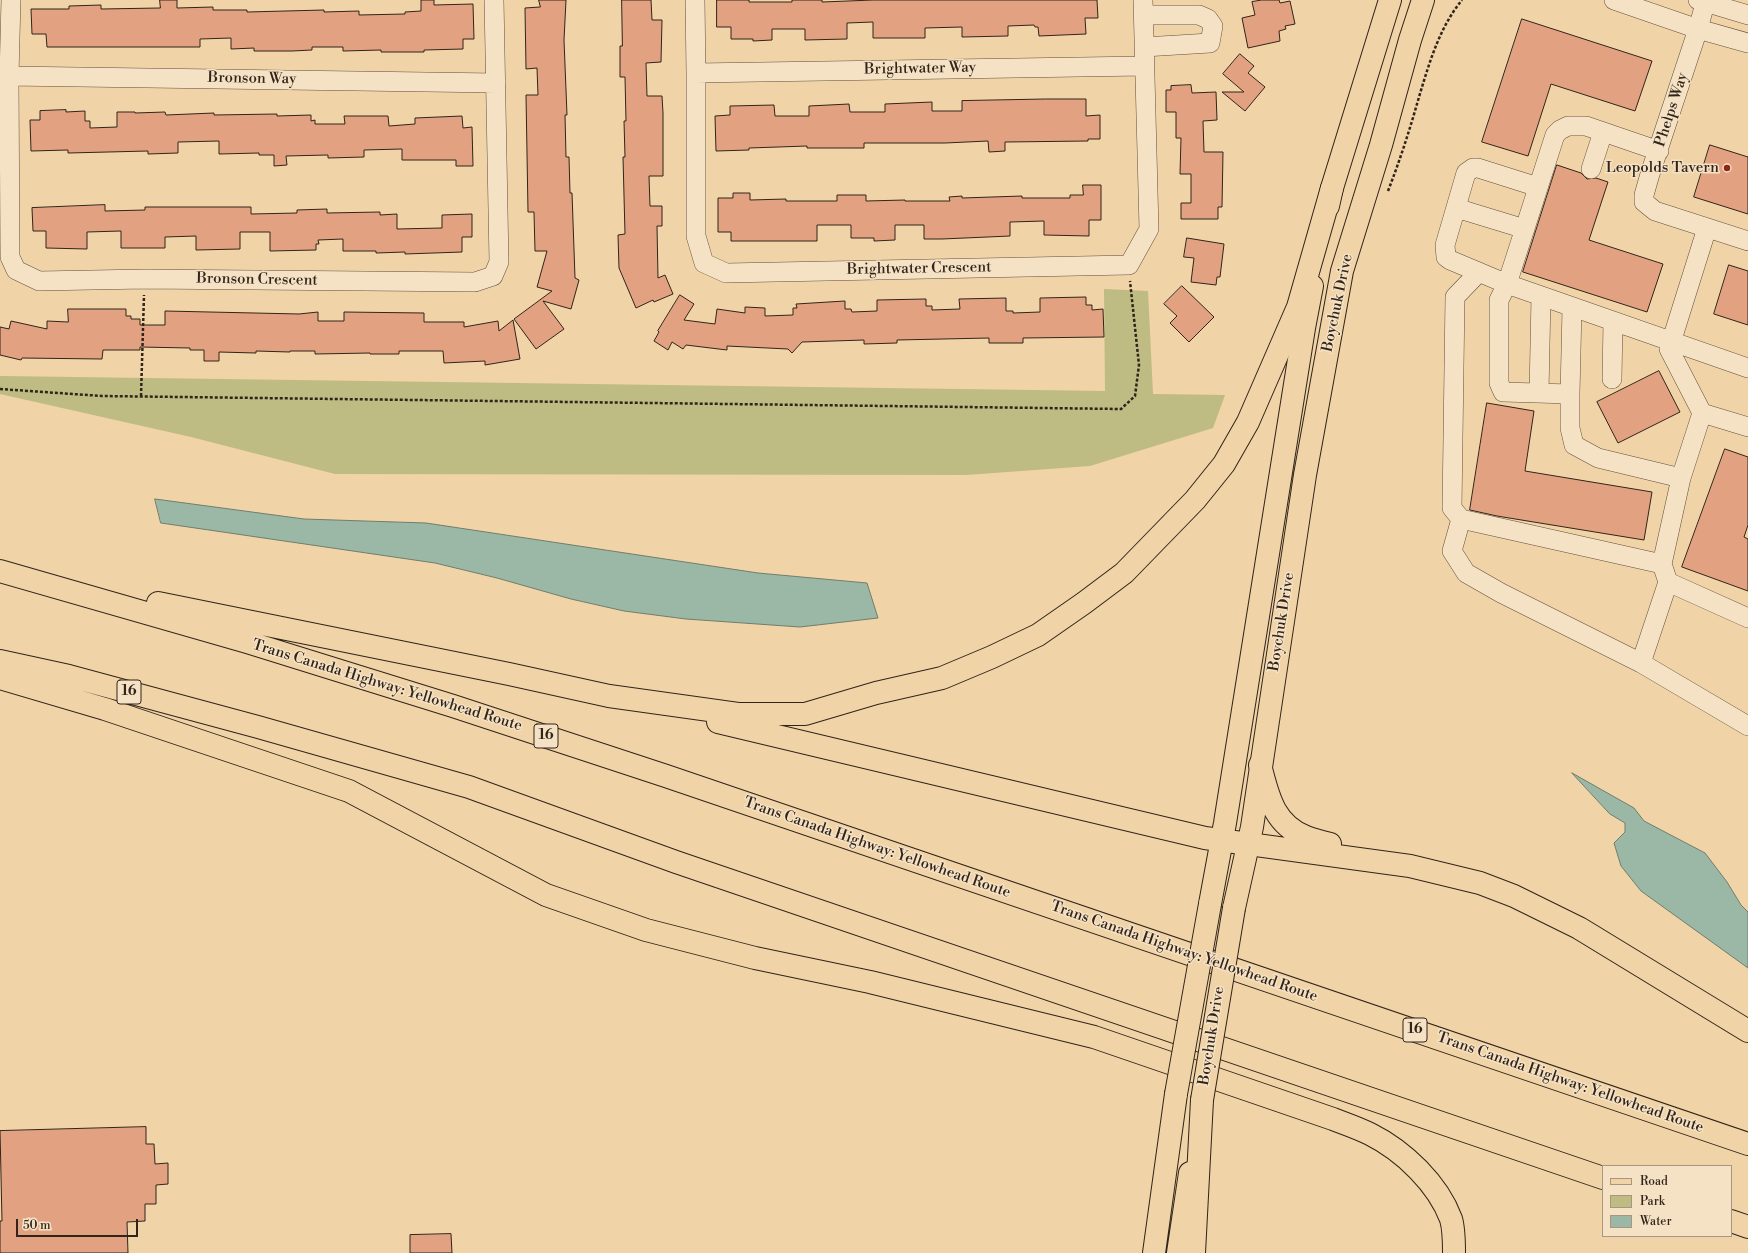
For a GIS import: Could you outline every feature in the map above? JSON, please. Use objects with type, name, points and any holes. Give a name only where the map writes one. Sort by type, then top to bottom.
[{"type":"main road","points":[[1379,34],[1384,0]]},
{"type":"main road","name":"Boychuk Drive","points":[[1154,1253],[1176,1094],[1221,840],[1304,328],[1332,188],[1390,0]]},
{"type":"main road","name":"Boychuk Drive","points":[[1178,1253],[1234,908],[1252,827],[1260,765],[1305,475],[1342,271],[1381,145],[1410,40],[1423,0]]},
{"type":"main road","points":[[1410,40],[1440,0]]},
{"type":"main road","points":[[609,696],[738,714],[805,714],[876,693],[942,678],[992,657],[1038,635],[1084,603],[1124,573],[1156,542],[1195,500],[1224,464],[1248,422],[1298,307],[1332,188]]},
{"type":"main road","points":[[3,572],[510,674],[1221,840],[1410,866]]},
{"type":"main road","name":"Trans Canada Highway: Yellowhead Route","points":[[3,572],[247,642],[468,711],[659,773],[820,830],[1748,1144]]},
{"type":"main road","name":"16","points":[[0,661],[69,676],[243,723],[469,787],[676,862],[1602,1178]]},
{"type":"main road","points":[[0,678],[105,710],[349,791],[546,895],[646,930],[755,958],[870,982],[1094,1037],[1333,1119],[1371,1134],[1400,1154],[1420,1172],[1441,1197],[1451,1221],[1454,1253]]},
{"type":"main road","points":[[1260,765],[1267,792],[1280,819],[1306,837],[1410,866],[1480,883],[1514,896],[1579,928],[1748,1031]]},
{"type":"main road","points":[[1194,1253],[1202,1100]]},
{"type":"main road","points":[[1732,1221],[1748,1227]]},
{"type":"street","name":"Bronson Crescent","points":[[11,0],[9,76],[10,258],[16,270],[39,281],[145,279],[475,282],[493,276],[499,262],[494,0]]},
{"type":"street","name":"Brightwater Crescent","points":[[695,0],[696,236],[704,263],[726,273],[1129,265],[1149,229],[1143,8]]},
{"type":"street","points":[[1614,0],[1698,29],[1748,43]]},
{"type":"street","points":[[1703,1],[1748,16]]},
{"type":"street","name":"Phelps Way","points":[[1703,1],[1698,29],[1644,194],[1644,202],[1655,211],[1748,241]]},
{"type":"street","points":[[1143,8],[1199,15],[1208,19],[1213,26],[1210,44],[1144,47]]},
{"type":"street","name":"Brightwater Way","points":[[696,73],[1144,66]]},
{"type":"street","name":"Bronson Way","points":[[9,76],[496,83]]},
{"type":"street","points":[[1570,394],[1503,392],[1499,383],[1500,300],[1507,284],[1555,134],[1568,126],[1579,125],[1659,151]]},
{"type":"street","points":[[1591,169],[1603,132]]},
{"type":"street","points":[[1538,187],[1478,168],[1473,168],[1466,174],[1445,245],[1446,257],[1540,297],[1748,368]]},
{"type":"street","points":[[1456,208],[1525,229]]},
{"type":"street","points":[[1641,663],[1668,582],[1662,564],[1681,478],[1702,413],[1669,349],[1707,228]]},
{"type":"street","points":[[1479,272],[1455,297],[1452,508],[1461,519],[1662,564]]},
{"type":"street","points":[[1539,393],[1540,297]]},
{"type":"street","points":[[1572,308],[1570,428],[1574,445],[1598,458],[1681,478]]},
{"type":"street","points":[[1612,380],[1613,322]]},
{"type":"street","points":[[1702,413],[1748,427]]},
{"type":"street","points":[[1461,519],[1452,551],[1466,573],[1501,593],[1641,663],[1748,726]]},
{"type":"street","points":[[1668,582],[1748,618]]},
{"type":"path","points":[[1386,197],[1399,163],[1432,55],[1452,12],[1462,0]]},
{"type":"path","points":[[0,389],[102,396],[1121,409],[1135,396],[1140,365],[1130,289]]},
{"type":"path","points":[[141,396],[144,293]]},
{"type":"green space","points":[[1104,289],[1148,291],[1153,394],[1225,395],[1213,428],[1090,466],[966,475],[335,474],[191,437],[0,394],[0,376],[1105,391]]},
{"type":"water","points":[[155,499],[304,519],[426,523],[758,573],[867,583],[878,618],[800,627],[686,619],[624,611],[571,599],[497,578],[435,563],[161,523]]},
{"type":"water","points":[[1572,773],[1634,808],[1644,821],[1705,853],[1727,882],[1741,905],[1748,912],[1748,968],[1641,891],[1621,866],[1614,843],[1625,832],[1625,823],[1610,814]]},
{"type":"building","points":[[160,0],[177,0],[177,8],[213,7],[213,10],[247,10],[247,12],[324,10],[324,12],[359,11],[359,15],[405,14],[405,12],[421,11],[421,0],[434,0],[434,5],[473,4],[474,39],[463,39],[463,49],[424,50],[424,52],[381,52],[381,50],[343,51],[343,47],[312,47],[312,50],[292,51],[254,51],[254,48],[231,49],[231,38],[200,39],[200,47],[47,47],[46,34],[32,34],[31,9],[69,9],[69,6],[101,5],[101,9],[160,8]]},
{"type":"building","points":[[539,0],[566,0],[564,40],[567,115],[565,115],[566,157],[569,157],[570,193],[572,193],[575,278],[579,280],[571,309],[543,301],[564,329],[536,349],[514,319],[552,291],[537,287],[547,251],[535,251],[534,212],[528,212],[526,95],[538,95],[537,68],[526,69],[525,8],[540,7]]},
{"type":"building","points":[[622,0],[651,0],[652,20],[662,20],[661,62],[646,63],[647,96],[662,96],[663,113],[663,176],[649,176],[650,206],[662,206],[662,226],[657,226],[658,278],[665,275],[673,294],[654,302],[653,300],[636,308],[619,268],[618,235],[625,234],[623,157],[625,157],[624,121],[626,121],[625,77],[620,77]]},
{"type":"building","points":[[717,0],[792,2],[792,0],[822,0],[822,2],[873,0],[1097,0],[1098,18],[1085,18],[1086,34],[1039,36],[1038,27],[1035,27],[1034,25],[1008,26],[1008,36],[962,37],[962,27],[925,28],[925,38],[873,38],[873,22],[847,23],[847,39],[805,40],[805,29],[772,29],[772,40],[753,41],[753,39],[731,39],[731,27],[717,27]]},
{"type":"building","points":[[1262,0],[1279,0],[1280,3],[1290,1],[1295,24],[1285,26],[1286,29],[1279,31],[1280,41],[1248,48],[1242,18],[1255,15],[1252,2]]},
{"type":"building","points":[[1522,19],[1652,61],[1635,111],[1551,84],[1528,156],[1482,142]]},
{"type":"building","points":[[1240,54],[1254,66],[1248,73],[1265,87],[1245,111],[1222,92],[1244,92],[1223,74]]},
{"type":"building","points":[[1191,85],[1192,93],[1216,92],[1217,120],[1203,121],[1204,152],[1223,152],[1222,207],[1218,207],[1218,219],[1181,219],[1181,203],[1191,203],[1191,174],[1180,174],[1181,138],[1176,138],[1176,112],[1166,112],[1166,90],[1171,90],[1171,86]]},
{"type":"building","points":[[1086,99],[1086,116],[1100,115],[1100,139],[1088,139],[1088,141],[1005,142],[1005,151],[989,152],[988,141],[945,143],[864,143],[864,148],[807,148],[807,146],[716,151],[715,116],[730,115],[730,106],[774,105],[775,116],[809,116],[809,106],[849,104],[850,112],[885,112],[885,104],[932,102],[932,111],[962,111],[962,101]]},
{"type":"building","points":[[66,110],[66,112],[85,111],[85,121],[90,121],[90,128],[117,127],[117,112],[165,112],[166,115],[214,113],[214,115],[311,115],[311,121],[315,120],[315,124],[345,124],[344,116],[388,116],[389,126],[415,124],[415,118],[462,116],[463,128],[472,127],[473,166],[456,166],[456,160],[402,160],[402,149],[364,150],[364,157],[328,158],[328,155],[286,156],[287,165],[274,166],[274,155],[259,155],[259,153],[219,154],[219,141],[178,142],[178,153],[148,154],[148,151],[68,153],[68,150],[31,151],[30,120],[40,120],[40,111]]},
{"type":"building","points":[[1710,145],[1748,157],[1748,214],[1694,197]]},
{"type":"building","points":[[1557,165],[1581,173],[1587,179],[1596,178],[1608,182],[1589,240],[1663,264],[1647,312],[1523,272]]},
{"type":"building","points":[[1083,185],[1101,185],[1101,220],[1089,220],[1089,236],[1044,235],[1044,221],[1010,222],[1010,236],[942,239],[924,239],[924,225],[895,225],[895,240],[874,241],[874,238],[851,238],[851,225],[817,225],[817,241],[731,241],[731,232],[718,232],[718,198],[733,198],[733,193],[750,193],[750,200],[786,199],[786,201],[837,201],[837,195],[866,195],[866,201],[950,201],[949,197],[962,196],[962,198],[1022,196],[1022,198],[1070,198],[1070,195],[1083,195]]},
{"type":"building","points":[[105,205],[105,211],[145,210],[145,207],[251,207],[251,214],[297,213],[297,210],[327,209],[327,213],[380,212],[380,215],[397,214],[397,229],[442,228],[442,215],[472,214],[472,237],[462,237],[462,252],[405,254],[405,252],[376,253],[376,251],[343,251],[343,239],[318,240],[319,244],[316,244],[316,250],[270,251],[270,232],[240,232],[240,249],[196,250],[196,236],[165,237],[165,248],[121,248],[121,231],[87,232],[87,249],[46,248],[46,231],[33,231],[32,208]]},
{"type":"building","points":[[1187,238],[1224,244],[1220,277],[1217,277],[1216,285],[1191,282],[1194,258],[1184,257]]},
{"type":"building","points":[[1729,265],[1748,271],[1748,325],[1714,314]]},
{"type":"building","points":[[1182,286],[1214,317],[1189,342],[1170,323],[1177,316],[1164,304]]},
{"type":"building","points":[[680,295],[694,304],[684,320],[715,324],[717,309],[745,313],[745,307],[765,308],[765,316],[793,315],[793,308],[797,308],[796,304],[845,301],[845,309],[851,309],[852,312],[877,311],[877,300],[926,299],[926,306],[932,306],[932,310],[960,309],[959,299],[1006,298],[1006,311],[1013,311],[1013,313],[1040,312],[1040,298],[1086,297],[1086,305],[1092,305],[1092,310],[1103,309],[1104,337],[1023,338],[1023,343],[989,343],[989,338],[897,340],[897,343],[864,344],[864,340],[802,342],[792,353],[788,349],[727,346],[727,350],[686,345],[683,349],[672,342],[668,350],[654,341],[659,332],[658,331]]},
{"type":"building","points":[[68,309],[126,309],[126,316],[131,316],[131,319],[140,319],[140,325],[165,325],[165,311],[299,314],[318,312],[318,321],[344,321],[344,312],[424,313],[424,322],[464,322],[464,327],[498,321],[499,331],[513,320],[520,359],[485,365],[485,361],[444,363],[443,351],[399,351],[399,354],[315,354],[315,351],[256,351],[256,353],[219,352],[219,361],[204,361],[204,350],[190,350],[190,348],[140,347],[140,350],[103,350],[102,359],[22,358],[21,360],[0,355],[0,327],[9,329],[11,321],[47,329],[47,321],[68,322]]},
{"type":"building","points":[[1659,371],[1680,412],[1618,443],[1597,402]]},
{"type":"building","points":[[1487,403],[1534,411],[1525,471],[1652,492],[1644,540],[1497,516],[1470,510]]},
{"type":"building","points":[[1725,449],[1748,457],[1748,525],[1744,537],[1748,539],[1748,591],[1682,567]]},
{"type":"building","points":[[146,1127],[146,1144],[154,1144],[155,1164],[168,1163],[168,1184],[156,1185],[156,1204],[145,1204],[145,1221],[127,1222],[128,1253],[0,1253],[0,1221],[2,1221],[0,1131]]},
{"type":"building","points":[[451,1234],[452,1253],[410,1253],[410,1235]]},
{"type":"place","name":"Leopolds Tavern","points":[[1727,168]]}]
